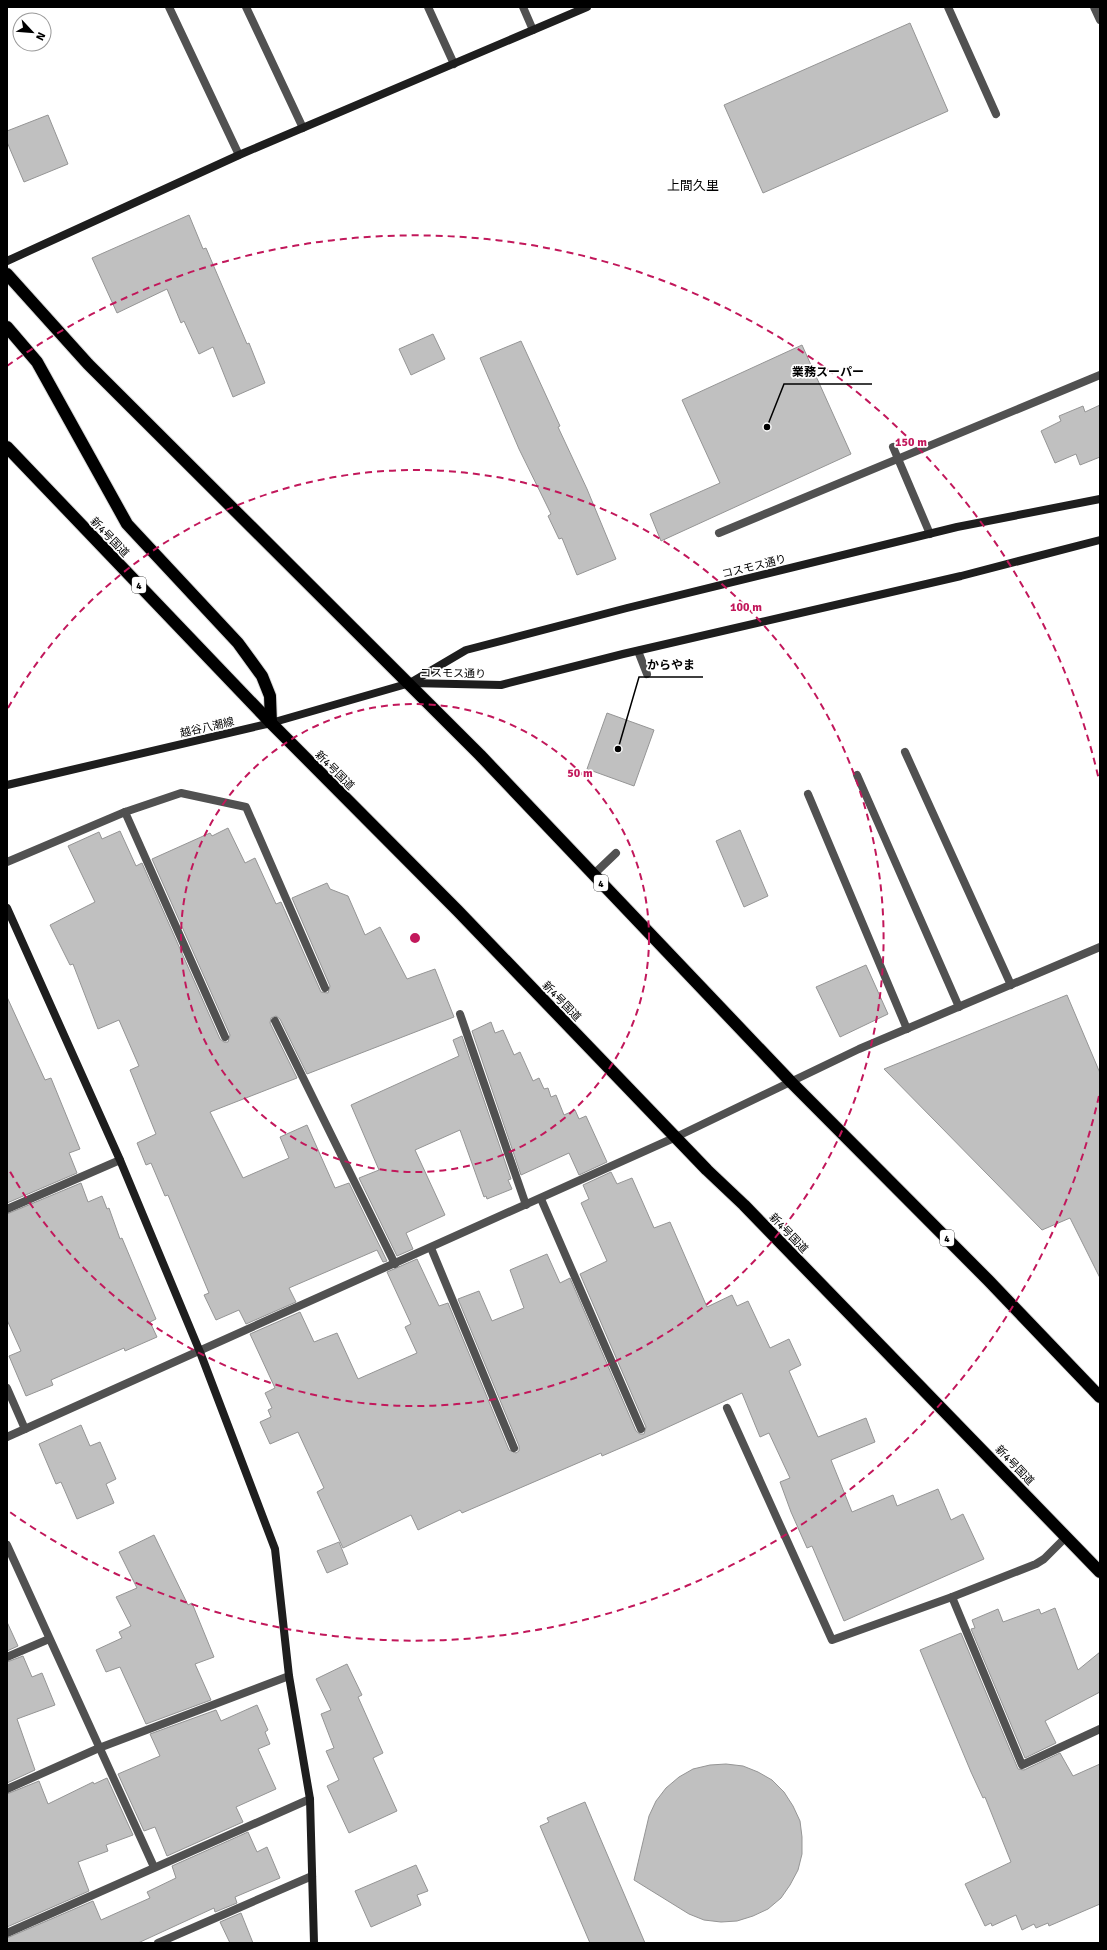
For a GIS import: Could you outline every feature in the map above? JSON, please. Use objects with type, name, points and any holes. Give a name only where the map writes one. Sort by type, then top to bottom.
[{"type":"highway","name":"4","points":[[7,274],[88,364],[410,683],[791,1082],[989,1281],[1100,1397]]},
{"type":"highway","points":[[7,327],[37,362],[127,524],[238,643],[262,676],[270,696],[271,723]]},
{"type":"highway","name":"新4号国道","points":[[7,447],[271,723],[463,916],[1100,1572]]},
{"type":"street","points":[[169,7],[239,155]]},
{"type":"street","points":[[246,7],[303,128]]},
{"type":"street","points":[[428,7],[454,64]]},
{"type":"street","points":[[523,7],[533,30]]},
{"type":"street","points":[[7,260],[239,155],[587,7]]},
{"type":"street","points":[[948,7],[996,114]]},
{"type":"street","points":[[1094,7],[1100,20]]},
{"type":"street","points":[[719,533],[1100,375]]},
{"type":"street","points":[[893,447],[930,534]]},
{"type":"street","name":"コスモス通り","points":[[410,683],[466,650],[627,608],[930,534],[1100,499]]},
{"type":"street","name":"コスモス通り","points":[[410,683],[501,685],[638,651],[961,576],[1100,540]]},
{"type":"street","points":[[638,651],[647,674]]},
{"type":"street","name":"越谷八潮線","points":[[7,786],[271,723],[410,683]]},
{"type":"street","points":[[905,752],[1011,985]]},
{"type":"street","points":[[857,775],[960,1007]]},
{"type":"street","points":[[7,862],[125,812],[181,792],[246,808],[325,988]]},
{"type":"street","points":[[808,794],[907,1029]]},
{"type":"street","points":[[125,812],[225,1037]]},
{"type":"street","points":[[593,875],[616,852]]},
{"type":"street","points":[[7,908],[120,1160],[200,1352],[275,1549],[289,1676],[310,1800],[314,1943]]},
{"type":"street","points":[[7,1437],[540,1199],[676,1137],[859,1049],[1100,947]]},
{"type":"street","points":[[460,1014],[526,1205]]},
{"type":"street","points":[[275,1021],[395,1264]]},
{"type":"street","points":[[7,1209],[120,1160]]},
{"type":"street","points":[[540,1199],[641,1429]]},
{"type":"street","points":[[432,1248],[514,1448]]},
{"type":"street","points":[[7,1388],[25,1429]]},
{"type":"street","points":[[727,1408],[832,1640],[952,1598],[1036,1564],[1044,1559],[1066,1537]]},
{"type":"street","points":[[7,1545],[154,1867]]},
{"type":"street","points":[[952,1598],[1022,1765],[1100,1729]]},
{"type":"street","points":[[7,1657],[49,1639]]},
{"type":"street","points":[[7,1789],[99,1748],[289,1676]]},
{"type":"street","points":[[7,1933],[154,1867],[310,1800]]},
{"type":"street","points":[[158,1943],[312,1876]]},
{"type":"building","points":[[910,23],[948,111],[763,193],[724,105]]},
{"type":"building","points":[[48,115],[68,164],[24,182],[7,142],[7,131]]},
{"type":"building","points":[[189,215],[203,249],[206,248],[247,344],[249,343],[265,383],[233,397],[213,347],[199,354],[184,321],[181,323],[167,289],[117,313],[92,258]]},
{"type":"building","points":[[433,334],[445,359],[411,375],[399,349]]},
{"type":"building","points":[[521,341],[560,426],[558,427],[587,489],[616,559],[577,575],[562,538],[559,539],[548,516],[551,514],[519,449],[480,358]]},
{"type":"building","points":[[802,345],[851,454],[661,541],[650,514],[720,483],[682,400]]},
{"type":"building","points":[[1100,405],[1100,457],[1080,465],[1076,454],[1055,463],[1041,431],[1061,421],[1059,416],[1083,406],[1085,412]]},
{"type":"building","points":[[607,713],[654,730],[634,786],[587,769]]},
{"type":"building","points":[[228,828],[245,863],[255,858],[276,904],[281,902],[321,992],[328,993],[330,986],[292,898],[327,883],[330,889],[348,896],[365,935],[380,927],[407,979],[435,969],[454,1017],[307,1074],[280,1019],[276,1016],[271,1018],[270,1023],[297,1078],[210,1112],[243,1178],[289,1158],[280,1137],[307,1125],[335,1188],[349,1183],[387,1261],[383,1262],[377,1250],[289,1288],[296,1302],[246,1324],[239,1310],[216,1320],[204,1295],[209,1293],[168,1195],[165,1196],[151,1163],[146,1165],[137,1143],[156,1134],[130,1070],[139,1066],[119,1020],[98,1029],[73,964],[70,965],[50,925],[95,902],[68,846],[99,832],[102,839],[120,831],[136,866],[142,863],[220,1039],[224,1042],[228,1042],[230,1035],[152,859],[210,833],[212,836]]},
{"type":"building","points":[[740,830],[768,896],[744,907],[716,841]]},
{"type":"building","points":[[866,965],[888,1014],[840,1037],[816,987]]},
{"type":"building","points":[[1067,995],[1100,1073],[1100,1278],[1070,1218],[1042,1230],[884,1069]]},
{"type":"building","points":[[7,997],[45,1080],[51,1078],[80,1149],[69,1153],[77,1173],[7,1203]]},
{"type":"building","points":[[491,1022],[495,1033],[503,1030],[514,1055],[520,1052],[533,1081],[539,1078],[544,1089],[548,1088],[551,1097],[556,1095],[564,1115],[575,1110],[579,1119],[586,1116],[607,1162],[579,1175],[569,1153],[521,1175],[472,1031]]},
{"type":"building","points":[[462,1036],[511,1179],[508,1180],[512,1189],[487,1199],[486,1196],[484,1197],[460,1130],[415,1150],[445,1215],[406,1233],[413,1249],[397,1256],[359,1178],[379,1170],[351,1105],[459,1056],[453,1040]]},
{"type":"building","points":[[611,1172],[617,1184],[632,1178],[654,1228],[670,1222],[707,1307],[732,1295],[737,1306],[748,1301],[770,1348],[789,1339],[801,1365],[789,1371],[818,1437],[866,1418],[875,1442],[831,1460],[852,1512],[893,1495],[897,1506],[938,1489],[951,1520],[963,1514],[984,1559],[844,1621],[812,1546],[807,1548],[791,1512],[780,1482],[790,1478],[769,1433],[760,1437],[742,1393],[602,1456],[601,1453],[462,1513],[460,1510],[418,1530],[411,1515],[343,1548],[317,1492],[324,1488],[298,1432],[270,1444],[260,1422],[271,1417],[268,1410],[272,1408],[265,1393],[275,1388],[250,1334],[300,1312],[314,1342],[337,1333],[358,1379],[417,1353],[405,1327],[411,1324],[387,1272],[417,1259],[439,1306],[448,1303],[509,1450],[516,1453],[519,1451],[519,1446],[458,1299],[479,1291],[492,1321],[524,1308],[510,1270],[547,1254],[560,1283],[570,1278],[636,1431],[640,1434],[644,1434],[646,1427],[580,1274],[607,1261],[581,1203],[589,1199],[583,1185]]},
{"type":"building","points":[[81,1183],[88,1202],[102,1196],[107,1209],[109,1208],[120,1239],[122,1238],[156,1319],[150,1322],[157,1337],[125,1351],[124,1348],[51,1380],[53,1385],[26,1396],[9,1356],[21,1351],[7,1320],[7,1214]]},
{"type":"building","points":[[81,1425],[90,1446],[100,1442],[116,1479],[106,1484],[114,1503],[77,1519],[61,1482],[56,1484],[39,1444]]},
{"type":"building","points":[[154,1535],[188,1605],[192,1603],[214,1657],[195,1664],[211,1700],[146,1724],[120,1667],[106,1672],[96,1650],[122,1638],[119,1632],[131,1626],[116,1597],[137,1588],[119,1552]]},
{"type":"building","points":[[339,1542],[348,1564],[327,1573],[317,1551]]},
{"type":"building","points":[[1055,1608],[1078,1670],[1100,1652],[1100,1692],[1045,1721],[1056,1743],[1025,1758],[971,1629],[975,1628],[972,1620],[998,1609],[1003,1622],[1039,1609],[1041,1614]]},
{"type":"building","points":[[7,1622],[18,1646],[7,1651]]},
{"type":"building","points":[[961,1633],[1018,1769],[1024,1770],[1060,1753],[1073,1776],[1100,1764],[1100,1904],[1049,1926],[1048,1923],[1036,1928],[1034,1924],[1022,1930],[1016,1915],[992,1926],[991,1923],[985,1926],[965,1884],[1011,1862],[985,1797],[983,1798],[971,1772],[920,1650]]},
{"type":"building","points":[[23,1656],[32,1677],[42,1673],[55,1705],[17,1719],[35,1770],[7,1783],[7,1662]]},
{"type":"building","points":[[347,1664],[362,1695],[358,1697],[383,1753],[373,1758],[397,1811],[349,1833],[327,1786],[339,1780],[326,1751],[334,1748],[321,1714],[331,1710],[316,1679]]},
{"type":"building","points":[[257,1705],[268,1730],[265,1732],[270,1744],[258,1749],[276,1789],[236,1807],[243,1822],[167,1856],[155,1827],[144,1831],[118,1774],[160,1756],[150,1734],[216,1710],[221,1721]]},
{"type":"building","points":[[726,1764],[743,1766],[758,1772],[772,1780],[784,1792],[800,1821],[802,1854],[798,1870],[790,1885],[781,1898],[768,1909],[737,1921],[721,1922],[704,1920],[689,1914],[634,1880],[649,1816],[656,1801],[666,1788],[679,1777],[693,1769],[710,1765]]},
{"type":"building","points":[[107,1778],[133,1835],[106,1845],[108,1851],[78,1862],[89,1891],[7,1927],[7,1794],[39,1781],[48,1804],[93,1782],[94,1784]]},
{"type":"building","points":[[585,1802],[645,1943],[590,1943],[540,1826],[549,1822],[547,1818]]},
{"type":"building","points":[[248,1832],[257,1852],[267,1847],[280,1878],[235,1897],[237,1903],[215,1912],[214,1908],[138,1943],[7,1943],[7,1938],[93,1901],[101,1920],[150,1898],[147,1892],[176,1878],[172,1866]]},
{"type":"building","points":[[416,1865],[428,1891],[417,1895],[421,1905],[371,1927],[355,1891]]},
{"type":"building","points":[[241,1913],[253,1943],[230,1943],[220,1922]]},
{"type":"place","name":"業務スーパー","points":[[767,427]]},
{"type":"place","name":"からやま","points":[[618,749]]},
{"type":"district","name":"上間久里","points":[[693,185]]}]
